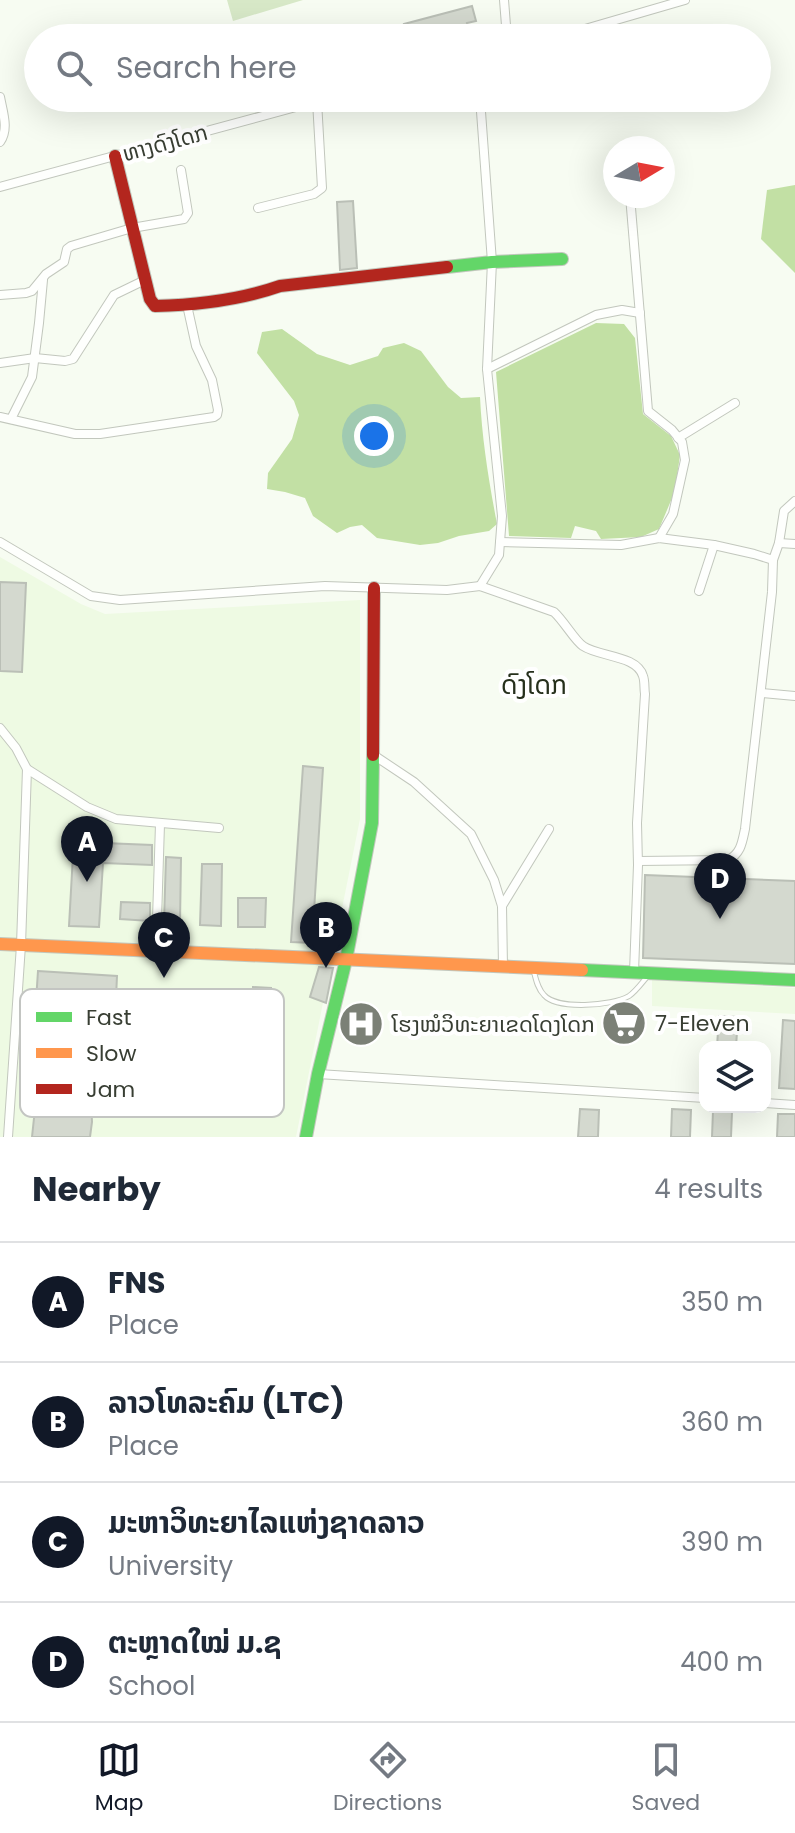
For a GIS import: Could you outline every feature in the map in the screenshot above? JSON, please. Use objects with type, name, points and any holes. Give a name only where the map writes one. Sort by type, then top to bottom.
[{"type":"street","points":[[504,0],[506,24]]},
{"type":"street","points":[[602,24],[685,0]]},
{"type":"street","points":[[0,97],[6,127],[0,142]]},
{"type":"street","name":"ທາງດົງໂດກ","points":[[0,187],[277,112]]},
{"type":"street","points":[[258,208],[314,194],[322,188],[318,112]]},
{"type":"street","points":[[480,586],[499,555],[502,516],[487,369],[492,262],[481,112]]},
{"type":"street","points":[[115,156],[150,299],[155,306],[187,305],[255,295],[280,286],[492,262],[562,259]]},
{"type":"street","points":[[0,295],[32,291],[46,274],[64,262],[67,249],[71,246],[132,228],[184,219],[188,213],[181,170]]},
{"type":"street","points":[[631,208],[648,411],[682,442],[685,460],[673,514],[659,538]]},
{"type":"street","points":[[11,419],[28,386],[35,358],[43,279]]},
{"type":"street","points":[[0,363],[35,358],[73,359],[114,295],[145,280]]},
{"type":"street","points":[[0,417],[75,434],[100,434],[214,417],[218,410],[212,380],[196,346],[187,305]]},
{"type":"street","points":[[487,369],[596,315],[622,310],[640,313]]},
{"type":"street","points":[[678,438],[735,403]]},
{"type":"street","points":[[638,861],[728,860],[740,851],[761,693],[773,560],[784,511],[795,501]]},
{"type":"street","points":[[500,542],[621,545],[659,538],[714,545],[773,560]]},
{"type":"street","points":[[0,542],[91,596],[120,600],[325,586],[447,590],[480,586],[554,612],[581,645],[632,662],[644,677],[645,694],[637,823],[634,972]]},
{"type":"street","points":[[779,543],[795,544]]},
{"type":"street","points":[[699,591],[714,545]]},
{"type":"street","points":[[306,1137],[346,960],[372,823],[374,588]]},
{"type":"street","points":[[761,693],[795,696]]},
{"type":"street","points":[[0,728],[27,769],[21,945],[8,1137]]},
{"type":"street","points":[[372,754],[414,782],[471,834],[494,880],[502,906],[503,967]]},
{"type":"street","points":[[27,769],[87,807],[116,819],[219,828]]},
{"type":"street","points":[[156,951],[160,824]]},
{"type":"street","points":[[502,906],[549,829]]},
{"type":"street","points":[[0,944],[795,980]]},
{"type":"street","points":[[318,1074],[699,1098]]},
{"type":"street","points":[[771,1103],[795,1105]]},
{"type":"lane","points":[[533,968],[544,995],[553,1002],[597,1005],[631,995],[651,973]]},
{"type":"shaded area","points":[[227,0],[303,0],[233,21]]},
{"type":"shaded area","points":[[795,185],[795,273],[761,239],[767,190]]},
{"type":"shaded area","points":[[596,323],[624,324],[635,338],[643,414],[671,436],[680,455],[675,491],[659,529],[641,537],[601,539],[596,531],[575,526],[571,538],[509,536],[496,372]]},
{"type":"shaded area","points":[[282,329],[317,354],[350,365],[378,356],[383,348],[404,343],[421,351],[448,387],[461,398],[480,397],[486,461],[497,524],[489,531],[420,545],[377,538],[362,525],[337,533],[313,516],[305,498],[267,489],[268,473],[292,439],[299,415],[294,401],[257,353],[262,332]]},
{"type":"shaded area","points":[[0,557],[81,604],[105,614],[360,600],[360,819],[296,1137],[0,1137]]},
{"type":"shaded area","points":[[652,980],[795,988],[795,1014],[652,1006]]},
{"type":"building","points":[[472,6],[476,21],[467,24],[404,24]]},
{"type":"building","points":[[353,201],[357,268],[340,270],[337,202]]},
{"type":"building","points":[[0,582],[26,583],[22,672],[0,671]]},
{"type":"building","points":[[303,766],[323,768],[312,943],[291,942]]},
{"type":"building","points":[[74,837],[104,838],[104,843],[152,845],[152,865],[103,863],[99,927],[69,926]]},
{"type":"building","points":[[166,857],[181,858],[180,923],[164,922]]},
{"type":"building","points":[[202,864],[222,864],[221,926],[200,925]]},
{"type":"building","points":[[645,875],[795,881],[795,964],[643,958]]},
{"type":"building","points":[[238,898],[266,898],[265,927],[238,927]]},
{"type":"building","points":[[121,902],[150,903],[150,921],[120,919]]},
{"type":"building","points":[[319,967],[333,968],[326,1003],[310,997]]},
{"type":"building","points":[[38,971],[117,976],[116,989],[37,989]]},
{"type":"building","points":[[719,1016],[738,1017],[736,1041],[717,1041]]},
{"type":"building","points":[[783,1020],[795,1021],[795,1089],[779,1088]]},
{"type":"building","points":[[580,1109],[599,1110],[598,1137],[578,1137]]},
{"type":"building","points":[[672,1109],[691,1110],[690,1137],[671,1137]]},
{"type":"building","points":[[713,1113],[732,1113],[731,1137],[712,1137]]},
{"type":"building","points":[[778,1114],[795,1114],[795,1137],[777,1137]]},
{"type":"building","points":[[34,1117],[92,1117],[90,1137],[32,1137]]},
{"type":"traffic: fast","points":[[447,267],[562,259]]},
{"type":"traffic: fast","points":[[306,1137],[346,960],[372,823],[373,755]]},
{"type":"traffic: fast","points":[[582,970],[795,980]]},
{"type":"traffic: slow","points":[[0,944],[582,970]]},
{"type":"traffic: jam","points":[[115,156],[150,299],[155,306],[218,301],[280,286],[447,267]]},
{"type":"traffic: jam","points":[[373,755],[374,588]]},
{"type":"place","name":"FNS","points":[[87,882]]},
{"type":"place","name":"ຕະຫຼາດໃໝ່ ມ.ຊ","points":[[720,919]]},
{"type":"place","name":"ລາວໂທລະຄົມ (LTC)","points":[[326,968]]},
{"type":"place","name":"ມະຫາວິທະຍາໄລແຫ່ງຊາດລາວ","points":[[164,978]]},
{"type":"place","name":"7-Eleven","points":[[624,1023]]},
{"type":"place","name":"ໂຮງໝໍວິທະຍາເຂດໂດງໂດກ","points":[[361,1024]]},
{"type":"district","name":"ດົງໂດກ","points":[[534,685]]}]
